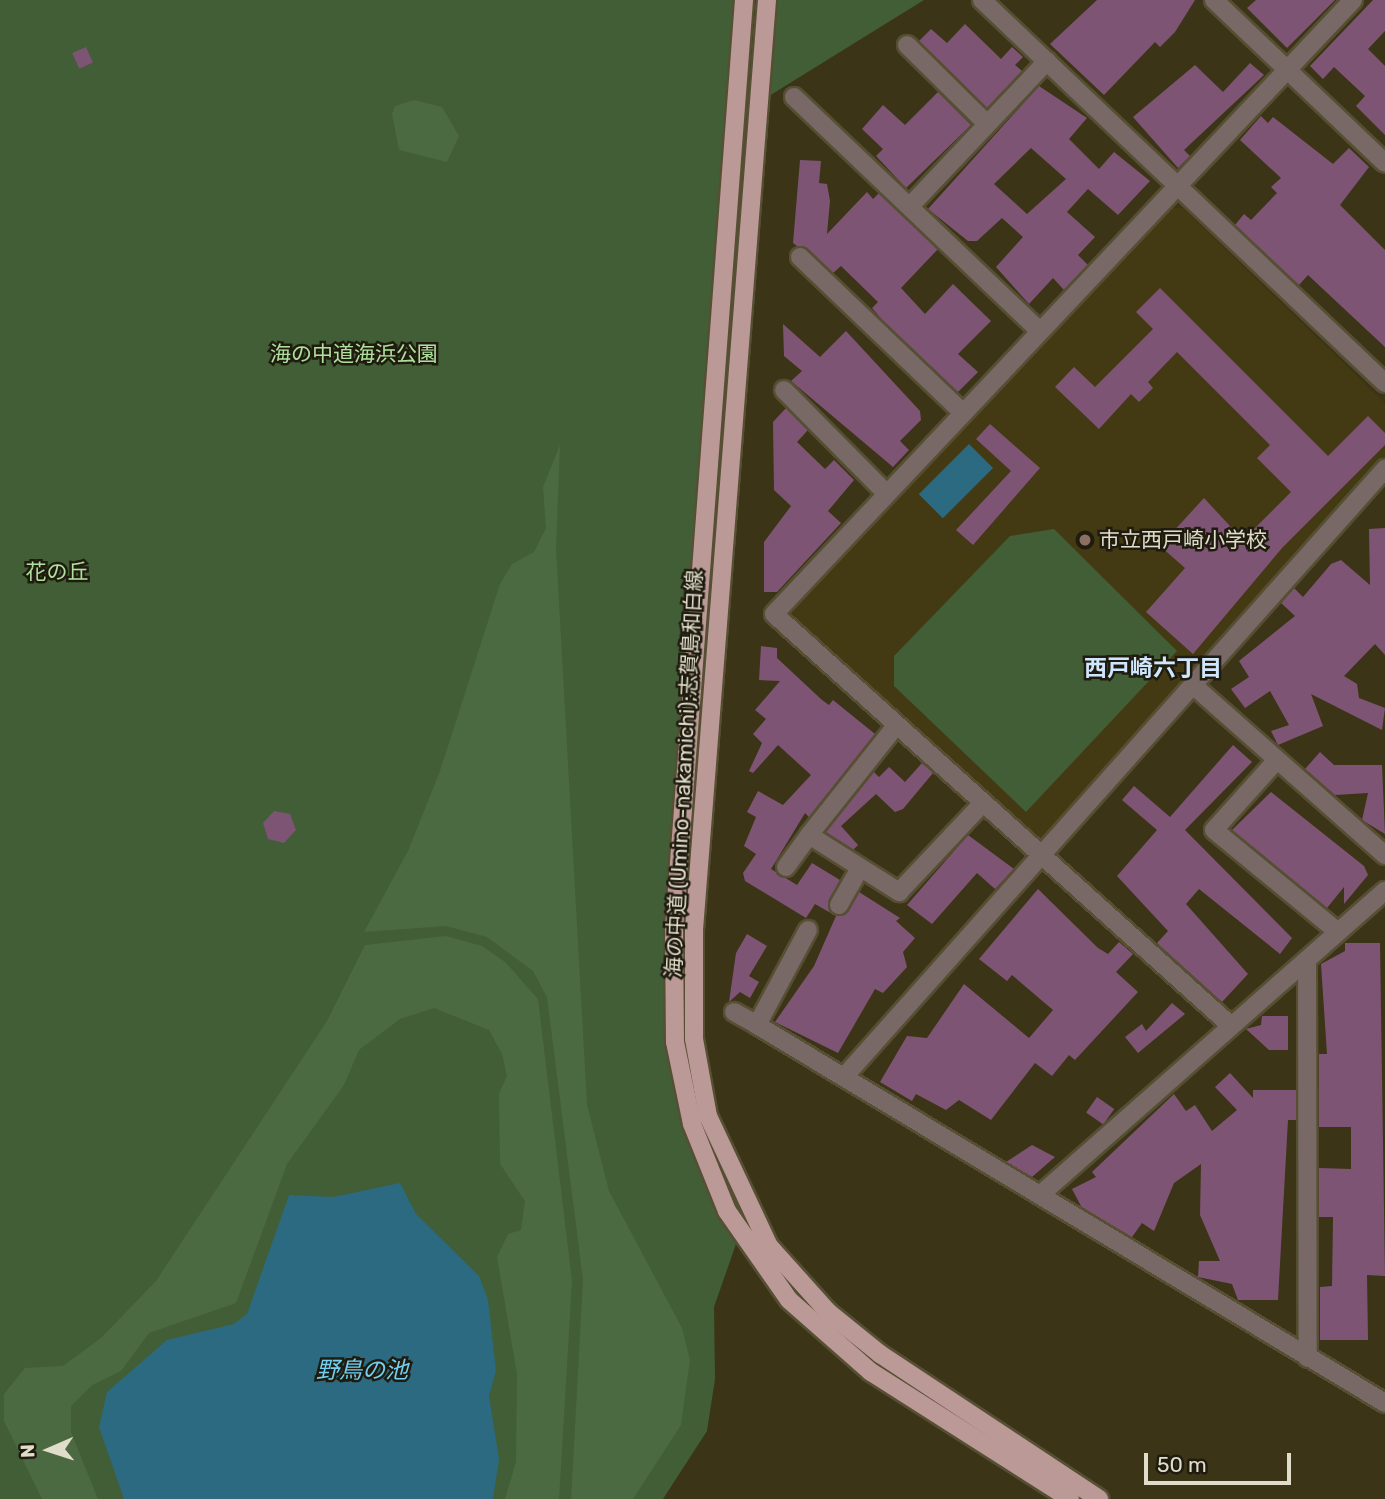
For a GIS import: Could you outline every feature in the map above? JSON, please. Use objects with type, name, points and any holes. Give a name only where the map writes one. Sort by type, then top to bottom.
[{"type":"main road","name":"海の中道 (Umino-nakamichi);志賀島和白線","points":[[744,0],[674,929],[675,1042],[692,1124],[727,1211],[789,1300],[871,1371],[1070,1499]]},
{"type":"main road","name":"海の中道 (Umino-nakamichi);志賀島和白線","points":[[767,0],[694,929],[694,1039],[708,1116],[769,1246],[828,1312],[891,1362],[1099,1499]]},
{"type":"street","points":[[982,0],[1385,383]]},
{"type":"street","points":[[1214,0],[1385,163]]},
{"type":"street","points":[[1229,1024],[981,806],[774,614],[1353,0]]},
{"type":"street","points":[[906,44],[987,124]]},
{"type":"street","points":[[911,205],[1046,61]]},
{"type":"street","points":[[794,97],[911,205],[1040,331]]},
{"type":"street","points":[[800,257],[963,413]]},
{"type":"street","points":[[784,390],[887,494]]},
{"type":"street","points":[[844,1077],[1041,860],[1385,469]]},
{"type":"street","points":[[1194,686],[1275,762],[1385,855]]},
{"type":"street","points":[[786,867],[895,727]]},
{"type":"street","points":[[1275,762],[1213,830],[1337,931]]},
{"type":"street","points":[[809,835],[899,892],[981,806]]},
{"type":"street","points":[[839,905],[860,868]]},
{"type":"street","points":[[1040,1195],[1229,1024],[1385,891]]},
{"type":"street","points":[[757,1025],[808,930]]},
{"type":"street","points":[[1307,960],[1308,1358]]},
{"type":"street","points":[[734,1012],[1385,1403]]},
{"type":"shaded area","name":"市立西戸崎小学校","points":[[1167,208],[1183,208],[1385,403],[1385,463],[1045,844],[1033,845],[780,616]]},
{"type":"green space","name":"海の中道海浜公園","points":[[0,0],[738,0],[663,941],[665,1045],[694,1159],[736,1244],[714,1307],[715,1379],[707,1431],[663,1499],[0,1499]]},
{"type":"green space","points":[[773,0],[924,0],[769,96]]},
{"type":"green space","points":[[414,100],[442,107],[459,136],[447,162],[399,150],[392,114],[395,106]]},
{"type":"green space","points":[[560,445],[556,548],[587,1105],[609,1191],[682,1328],[690,1360],[681,1425],[633,1499],[571,1499],[583,1280],[547,997],[533,971],[487,937],[446,926],[364,932],[408,851],[440,771],[500,584],[512,564],[534,552],[546,528],[543,487]]},
{"type":"green space","points":[[1054,529],[1177,651],[1026,812],[894,686],[894,656],[1010,536]]},
{"type":"green space","points":[[446,936],[482,946],[505,962],[538,999],[572,1281],[559,1499],[505,1499],[516,1462],[517,1374],[497,1257],[508,1234],[521,1230],[525,1201],[500,1164],[499,1094],[507,1076],[502,1054],[489,1030],[434,1008],[400,1019],[359,1050],[344,1085],[287,1164],[236,1303],[149,1333],[121,1371],[92,1385],[71,1406],[71,1432],[98,1499],[42,1499],[4,1421],[4,1394],[25,1368],[63,1366],[101,1338],[156,1281],[327,1021],[365,945]]},
{"type":"water","points":[[969,444],[993,468],[943,518],[919,494]]},
{"type":"water","name":"野鳥の池","points":[[400,1183],[416,1214],[479,1276],[488,1300],[496,1371],[489,1396],[499,1459],[493,1499],[124,1499],[99,1427],[107,1392],[167,1340],[234,1324],[247,1314],[289,1195],[333,1197]]},
{"type":"building","points":[[1097,0],[1195,0],[1175,32],[1160,47],[1155,42],[1104,95],[1050,44]]},
{"type":"building","points":[[1256,0],[1335,0],[1287,48],[1247,8]]},
{"type":"building","points":[[1373,0],[1385,0],[1385,31],[1368,49],[1385,66],[1385,135],[1356,106],[1365,96],[1334,67],[1323,79],[1310,66]]},
{"type":"building","points":[[965,24],[1001,59],[1012,47],[1023,57],[1015,65],[1022,71],[987,108],[919,41],[931,29],[947,43]]},
{"type":"building","points":[[86,47],[93,63],[79,69],[72,53]]},
{"type":"building","points":[[1250,63],[1264,75],[1184,150],[1190,156],[1178,168],[1133,117],[1195,65],[1223,92]]},
{"type":"building","points":[[1039,86],[1087,118],[1069,139],[1099,169],[1114,152],[1150,181],[1118,215],[1088,189],[1067,212],[1095,237],[1078,255],[1088,265],[1064,290],[1053,278],[1029,304],[996,267],[1023,237],[1002,218],[977,241],[968,241],[928,209]],"holes":[[[1031,148],[1066,179],[1027,214],[994,184]]]},
{"type":"building","points":[[938,92],[971,125],[906,188],[876,156],[883,149],[862,129],[883,105],[905,125]]},
{"type":"building","points":[[1261,116],[1268,123],[1273,117],[1333,164],[1349,148],[1369,167],[1340,205],[1385,250],[1385,347],[1308,275],[1299,285],[1235,225],[1244,214],[1251,220],[1277,193],[1271,187],[1281,178],[1240,140]]},
{"type":"building","points":[[800,160],[821,161],[819,183],[827,184],[830,201],[827,234],[867,192],[873,199],[879,193],[938,249],[901,288],[925,314],[953,284],[991,321],[958,354],[978,372],[958,392],[884,322],[872,308],[878,302],[841,266],[833,273],[793,243]]},
{"type":"building","points":[[1160,288],[1328,456],[1368,416],[1385,433],[1385,445],[1282,548],[1193,654],[1146,612],[1185,568],[1160,546],[1204,498],[1243,540],[1291,492],[1257,458],[1270,445],[1177,352],[1148,382],[1153,388],[1139,402],[1131,394],[1099,429],[1055,387],[1074,367],[1095,387],[1153,329],[1136,312]]},
{"type":"building","points":[[783,324],[820,357],[846,331],[920,411],[921,420],[900,441],[909,450],[893,467],[791,381],[802,371],[784,356]]},
{"type":"building","points":[[786,408],[808,430],[797,442],[825,469],[834,460],[854,480],[828,511],[841,523],[777,592],[764,592],[764,542],[791,506],[774,490],[773,422]]},
{"type":"building","points":[[990,424],[1040,468],[973,545],[956,530],[1011,471],[976,439]]},
{"type":"building","points":[[1385,528],[1385,655],[1375,644],[1344,676],[1357,684],[1359,698],[1385,708],[1382,730],[1311,694],[1323,726],[1278,745],[1271,731],[1289,725],[1270,691],[1245,708],[1231,689],[1249,677],[1239,661],[1295,616],[1281,603],[1294,588],[1303,597],[1331,564],[1341,560],[1370,585],[1369,529]]},
{"type":"building","points":[[761,646],[777,648],[777,658],[822,700],[829,705],[833,700],[875,734],[809,817],[805,813],[771,869],[797,885],[812,863],[840,880],[828,904],[833,914],[845,914],[859,892],[900,918],[896,921],[915,938],[903,952],[907,967],[883,993],[875,989],[838,1053],[775,1022],[814,966],[836,916],[815,904],[806,918],[745,881],[743,873],[756,854],[744,846],[756,817],[747,812],[758,791],[783,805],[811,775],[778,745],[753,773],[749,771],[762,743],[753,734],[766,719],[755,710],[780,681],[759,680]]},
{"type":"building","points":[[1233,745],[1252,762],[1185,830],[1292,938],[1280,954],[1199,889],[1186,904],[1248,974],[1222,1002],[1157,943],[1168,931],[1117,876],[1157,830],[1122,800],[1134,786],[1170,817]]},
{"type":"building","points":[[1320,752],[1334,765],[1382,765],[1385,834],[1362,820],[1368,793],[1335,795],[1305,769]]},
{"type":"building","points":[[922,763],[933,773],[903,809],[895,812],[876,794],[841,826],[858,845],[853,850],[826,832],[874,772],[879,777],[889,767],[905,782]]},
{"type":"building","points":[[1271,792],[1364,866],[1368,875],[1344,904],[1344,887],[1327,908],[1232,830]]},
{"type":"building","points":[[274,811],[290,814],[296,830],[284,843],[268,839],[263,823]]},
{"type":"building","points":[[968,835],[1014,869],[995,889],[977,873],[932,924],[907,905]]},
{"type":"building","points":[[1038,889],[1098,948],[1108,954],[1119,942],[1133,954],[1116,972],[1138,992],[1075,1060],[1069,1055],[1052,1076],[1035,1063],[991,1120],[959,1100],[946,1110],[916,1094],[912,1101],[880,1082],[907,1036],[927,1038],[964,984],[1029,1038],[1053,1010],[1012,975],[1007,981],[979,959]]},
{"type":"building","points":[[747,934],[767,946],[749,976],[759,982],[750,998],[740,992],[729,1002],[736,953]]},
{"type":"building","points":[[1345,943],[1380,943],[1385,1276],[1367,1275],[1368,1340],[1320,1340],[1320,1287],[1332,1286],[1333,1217],[1319,1217],[1319,1168],[1351,1169],[1351,1127],[1319,1127],[1319,1054],[1327,1054],[1321,964],[1345,951]]},
{"type":"building","points":[[1172,1003],[1185,1014],[1138,1053],[1125,1037],[1142,1024],[1146,1031]]},
{"type":"building","points":[[1262,1016],[1288,1016],[1288,1050],[1269,1050],[1246,1029],[1261,1025]]},
{"type":"building","points":[[1230,1073],[1253,1098],[1253,1090],[1296,1090],[1296,1120],[1288,1120],[1278,1300],[1238,1300],[1232,1284],[1198,1277],[1199,1261],[1220,1261],[1200,1215],[1201,1164],[1174,1183],[1154,1231],[1142,1223],[1132,1237],[1082,1208],[1072,1189],[1096,1177],[1092,1172],[1174,1094],[1186,1111],[1195,1105],[1212,1131],[1237,1110],[1215,1087]]},
{"type":"building","points":[[1097,1097],[1114,1109],[1103,1125],[1086,1113]]},
{"type":"building","points":[[1032,1145],[1055,1157],[1032,1177],[1006,1162]]},
{"type":"place","name":"市立西戸崎小学校","points":[[1085,540]]},
{"type":"district","name":"西戸崎六丁目","points":[[1153,668]]},
{"type":"park label","name":"花の丘","points":[[57,572]]}]
